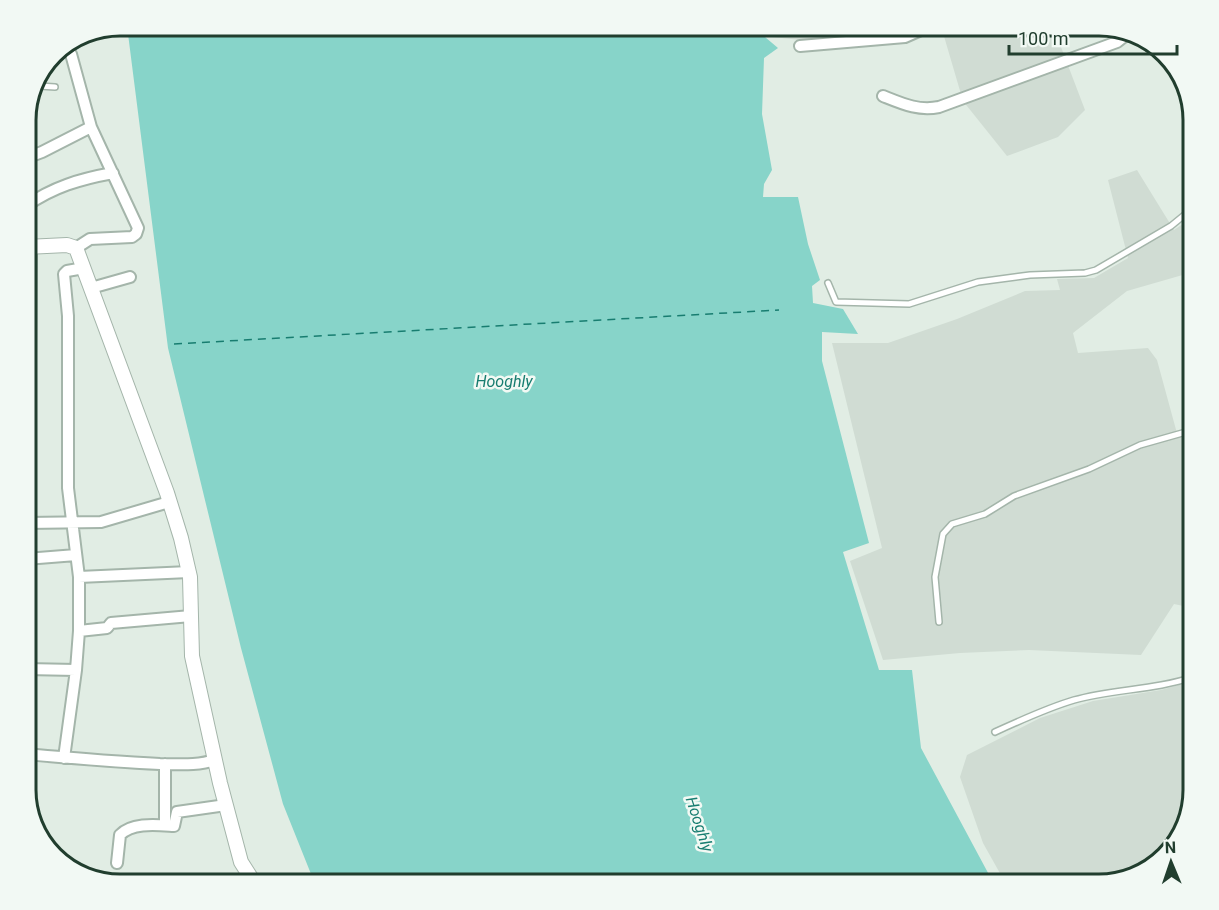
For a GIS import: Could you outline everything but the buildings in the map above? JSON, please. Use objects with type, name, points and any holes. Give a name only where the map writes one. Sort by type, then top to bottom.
[{"type":"street","points":[[800,46],[907,36]]},
{"type":"street","points":[[883,96],[912,108],[927,110],[1121,39]]},
{"type":"street","points":[[71,54],[91,127],[137,223],[136,234],[126,238],[90,239],[76,248]]},
{"type":"street","points":[[36,154],[91,127]]},
{"type":"street","points":[[36,200],[58,187],[77,180],[113,173]]},
{"type":"street","points":[[36,247],[67,245],[76,248],[169,502],[189,572],[192,656],[226,805],[241,862],[248,874]]},
{"type":"street","points":[[64,758],[76,670],[79,577],[67,467],[69,374],[68,316],[64,274],[67,271],[84,268]]},
{"type":"street","points":[[91,288],[130,277]]},
{"type":"street","points":[[36,523],[101,522],[169,502]]},
{"type":"street","points":[[36,558],[76,555]]},
{"type":"street","points":[[79,577],[189,572]]},
{"type":"street","points":[[79,630],[107,628],[111,622],[191,616]]},
{"type":"street","points":[[36,669],[76,670]]},
{"type":"street","points":[[36,755],[165,764],[206,763],[215,760]]},
{"type":"street","points":[[165,764],[165,825]]},
{"type":"street","points":[[117,863],[120,833],[145,825],[175,825],[177,812],[226,805]]},
{"type":"lane","points":[[44,86],[55,87]]},
{"type":"lane","points":[[828,283],[836,302],[909,304],[978,282],[1030,275],[1084,273],[1096,270],[1162,232],[1183,216]]},
{"type":"lane","points":[[939,622],[935,577],[943,534],[952,524],[985,514],[1014,496],[1089,470],[1140,445],[1183,433]]},
{"type":"lane","points":[[995,732],[1035,714],[1075,700],[1183,679]]},
{"type":"shaded area","points":[[772,36],[875,36],[811,41]]},
{"type":"shaded area","points":[[944,36],[1057,36],[1085,110],[1058,137],[1007,156],[963,101]]},
{"type":"shaded area","points":[[1137,170],[1174,230],[1183,224],[1183,275],[1127,291],[1073,333],[1078,353],[1148,348],[1157,360],[1178,437],[1183,437],[1183,606],[1174,604],[1141,655],[1029,650],[883,660],[850,561],[882,548],[832,343],[888,343],[957,319],[1025,291],[1060,290],[1057,279],[1094,278],[1128,258],[1108,180]]},
{"type":"shaded area","points":[[1183,684],[1183,790],[1179,817],[1172,832],[1141,832],[1141,862],[1121,871],[1099,874],[1000,874],[983,843],[960,777],[967,755],[1040,718],[1093,701],[1161,690]]},
{"type":"water","name":"Hooghly","points":[[128,36],[764,36],[778,48],[764,58],[762,114],[772,170],[764,184],[763,197],[798,197],[808,244],[820,280],[812,286],[813,303],[843,309],[858,334],[822,332],[822,361],[869,543],[843,552],[879,670],[912,670],[921,748],[989,874],[311,874],[283,804],[241,648],[168,348]]},
{"type":"ferry route","points":[[174,344],[779,310]]}]
